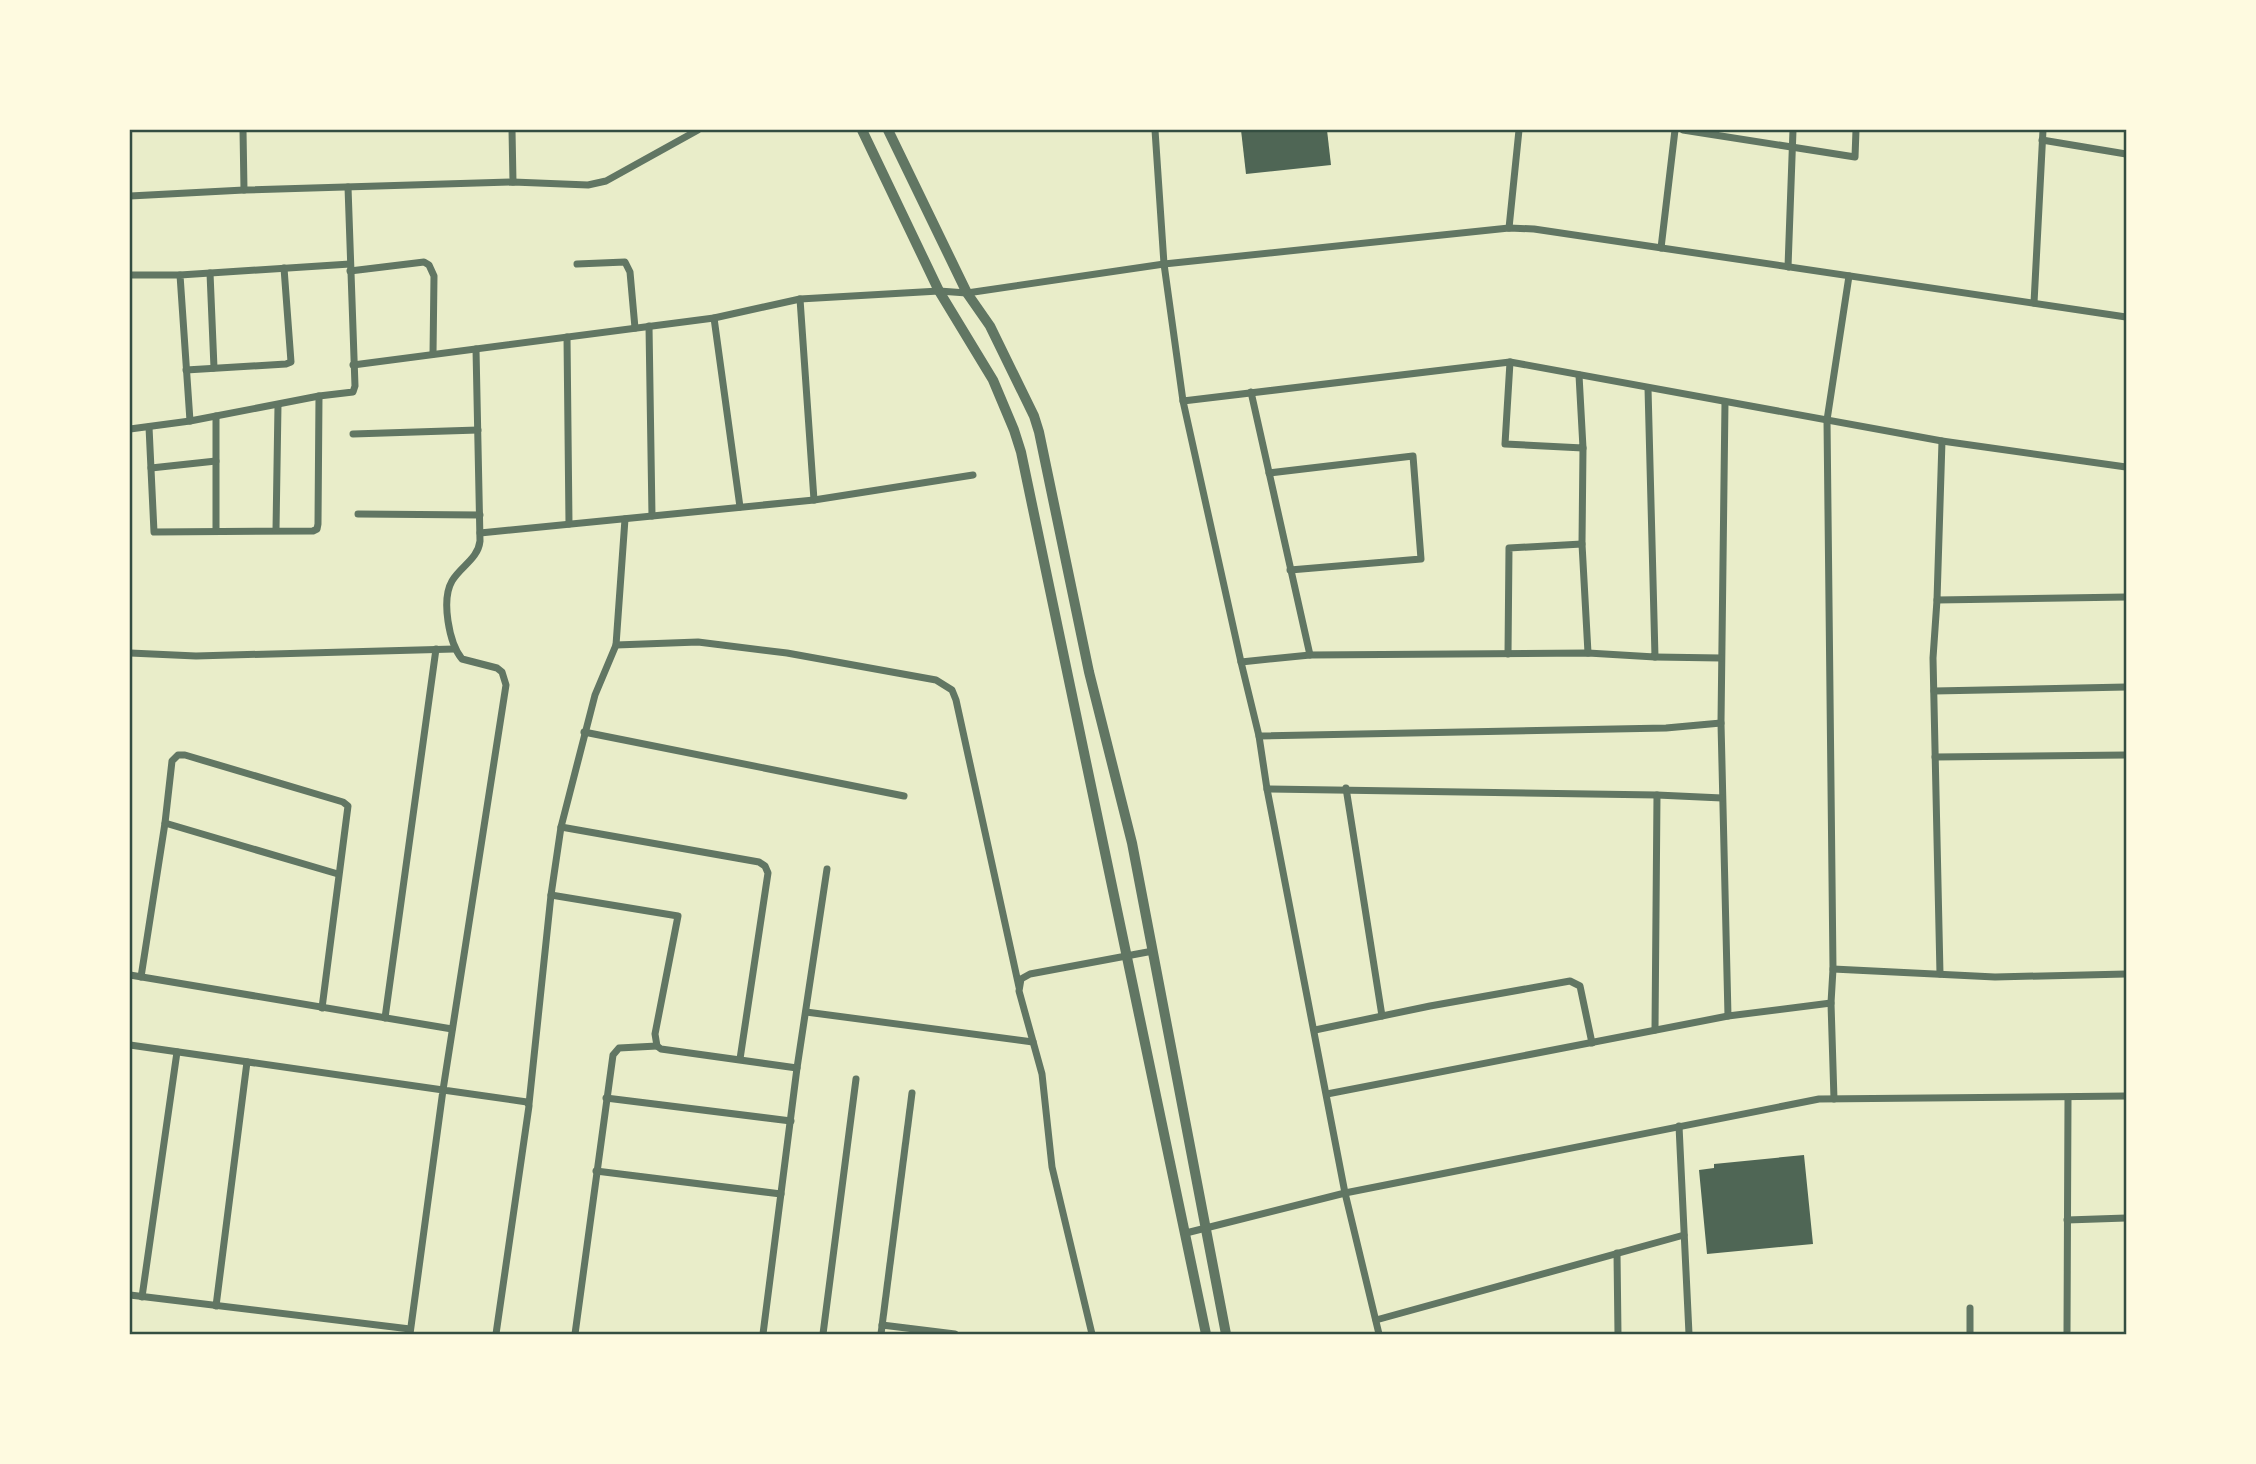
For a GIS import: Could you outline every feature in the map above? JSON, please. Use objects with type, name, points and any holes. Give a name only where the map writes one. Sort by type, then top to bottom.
[{"type":"street","points":[[243,130],[244,190]]},
{"type":"street","points":[[512,130],[513,183]]},
{"type":"street","points":[[130,196],[244,190],[513,183],[587,185],[607,181],[698,130]]},
{"type":"street","points":[[862,130],[939,290],[993,380],[1021,452],[1206,1335]]},
{"type":"street","points":[[888,130],[967,293],[990,326],[1034,416],[1039,432],[1089,672],[1132,843],[1226,1335]]},
{"type":"street","points":[[1155,130],[1164,264],[1183,401],[1259,736],[1345,1193],[1379,1335]]},
{"type":"street","points":[[1509,228],[1519,130]]},
{"type":"street","points":[[1661,248],[1675,130]]},
{"type":"street","points":[[1683,130],[1724,132],[1854,157],[1856,130]]},
{"type":"street","points":[[1788,267],[1793,130]]},
{"type":"street","points":[[2034,303],[2043,130]]},
{"type":"street","points":[[2042,140],[2126,155]]},
{"type":"street","points":[[130,429],[353,392],[355,386],[348,187]]},
{"type":"street","points":[[353,365],[713,318],[800,299],[939,290],[967,293],[1164,264],[1509,228],[1534,229],[2126,317]]},
{"type":"street","points":[[576,264],[625,262],[630,272],[635,328]]},
{"type":"street","points":[[130,275],[418,263],[429,265],[434,276],[433,354]]},
{"type":"street","points":[[186,370],[291,362],[284,268]]},
{"type":"street","points":[[210,273],[214,368]]},
{"type":"street","points":[[180,275],[190,421]]},
{"type":"street","points":[[1834,1099],[1827,420],[1849,276]]},
{"type":"street","points":[[800,299],[814,500]]},
{"type":"street","points":[[713,318],[740,507]]},
{"type":"street","points":[[649,326],[652,516]]},
{"type":"street","points":[[567,337],[569,524]]},
{"type":"street","points":[[130,1295],[410,1332],[443,1090],[506,685],[502,672],[497,668],[462,659],[450,638],[448,590],[458,572],[477,554],[480,533],[476,349]]},
{"type":"street","points":[[1183,401],[1510,362],[1942,441],[2126,467]]},
{"type":"street","points":[[1510,362],[1505,444],[1583,448]]},
{"type":"street","points":[[1579,375],[1588,653]]},
{"type":"street","points":[[1648,388],[1655,657]]},
{"type":"street","points":[[1251,393],[1310,655]]},
{"type":"street","points":[[149,427],[153,531],[313,531],[318,527],[319,396]]},
{"type":"street","points":[[1725,402],[1721,723],[1728,1016]]},
{"type":"street","points":[[276,530],[278,405]]},
{"type":"street","points":[[216,416],[216,531]]},
{"type":"street","points":[[354,434],[478,430]]},
{"type":"street","points":[[1940,974],[1933,658],[1942,441]]},
{"type":"street","points":[[1269,473],[1413,456],[1421,559],[1290,569]]},
{"type":"street","points":[[151,468],[216,461]]},
{"type":"street","points":[[480,533],[814,500],[973,475]]},
{"type":"street","points":[[358,514],[480,515]]},
{"type":"street","points":[[496,1335],[529,1104],[551,895],[561,827],[594,695],[616,645],[625,519]]},
{"type":"street","points":[[1508,654],[1509,548],[1583,544]]},
{"type":"street","points":[[1937,600],[2126,597]]},
{"type":"street","points":[[616,645],[698,642],[787,653],[936,680],[952,690],[1019,988],[1044,1083],[1052,1167],[1092,1335]]},
{"type":"street","points":[[385,1018],[436,649]]},
{"type":"street","points":[[130,653],[196,656],[454,649]]},
{"type":"street","points":[[1241,662],[1310,655],[1588,653],[1721,658]]},
{"type":"street","points":[[1934,691],[2126,687]]},
{"type":"street","points":[[1259,736],[1666,728],[1721,723]]},
{"type":"street","points":[[584,732],[904,796]]},
{"type":"street","points":[[141,977],[172,761],[178,755],[198,758],[344,802],[348,806],[322,1008]]},
{"type":"street","points":[[1935,757],[2126,755]]},
{"type":"street","points":[[1267,789],[1346,788],[1722,798]]},
{"type":"street","points":[[1346,788],[1382,1016]]},
{"type":"street","points":[[1655,1030],[1657,795]]},
{"type":"street","points":[[165,823],[338,874]]},
{"type":"street","points":[[561,827],[759,862],[765,866],[768,873],[740,1059]]},
{"type":"street","points":[[763,1335],[797,1068],[827,869]]},
{"type":"street","points":[[551,895],[678,916],[654,1034],[657,1046]]},
{"type":"street","points":[[1019,988],[1021,979],[1030,974],[1153,951]]},
{"type":"street","points":[[1833,969],[1996,977],[2126,974]]},
{"type":"street","points":[[130,975],[452,1030]]},
{"type":"street","points":[[1315,1030],[1570,981],[1580,986],[1592,1042]]},
{"type":"street","points":[[1327,1094],[1728,1016],[1831,1003]]},
{"type":"street","points":[[806,1013],[1033,1042]]},
{"type":"street","points":[[130,1045],[529,1104]]},
{"type":"street","points":[[575,1335],[606,1098],[615,1050],[657,1046],[666,1051],[797,1068]]},
{"type":"street","points":[[142,1297],[177,1052]]},
{"type":"street","points":[[216,1306],[247,1062]]},
{"type":"street","points":[[823,1335],[856,1079]]},
{"type":"street","points":[[881,1335],[912,1093]]},
{"type":"street","points":[[1186,1233],[1345,1193],[1819,1099],[2126,1096]]},
{"type":"street","points":[[606,1098],[791,1121]]},
{"type":"street","points":[[2067,1335],[2068,1098]]},
{"type":"street","points":[[1679,1126],[1689,1335]]},
{"type":"street","points":[[596,1171],[781,1194]]},
{"type":"street","points":[[2067,1220],[2126,1217]]},
{"type":"street","points":[[1376,1320],[1684,1235]]},
{"type":"street","points":[[1617,1253],[1618,1335]]},
{"type":"street","points":[[1970,1308],[1970,1335]]},
{"type":"street","points":[[882,1325],[955,1335]]},
{"type":"building","points":[[1241,130],[1327,130],[1331,165],[1246,174]]},
{"type":"building","points":[[1804,1155],[1813,1244],[1707,1254],[1699,1170],[1714,1168],[1714,1164]]}]
